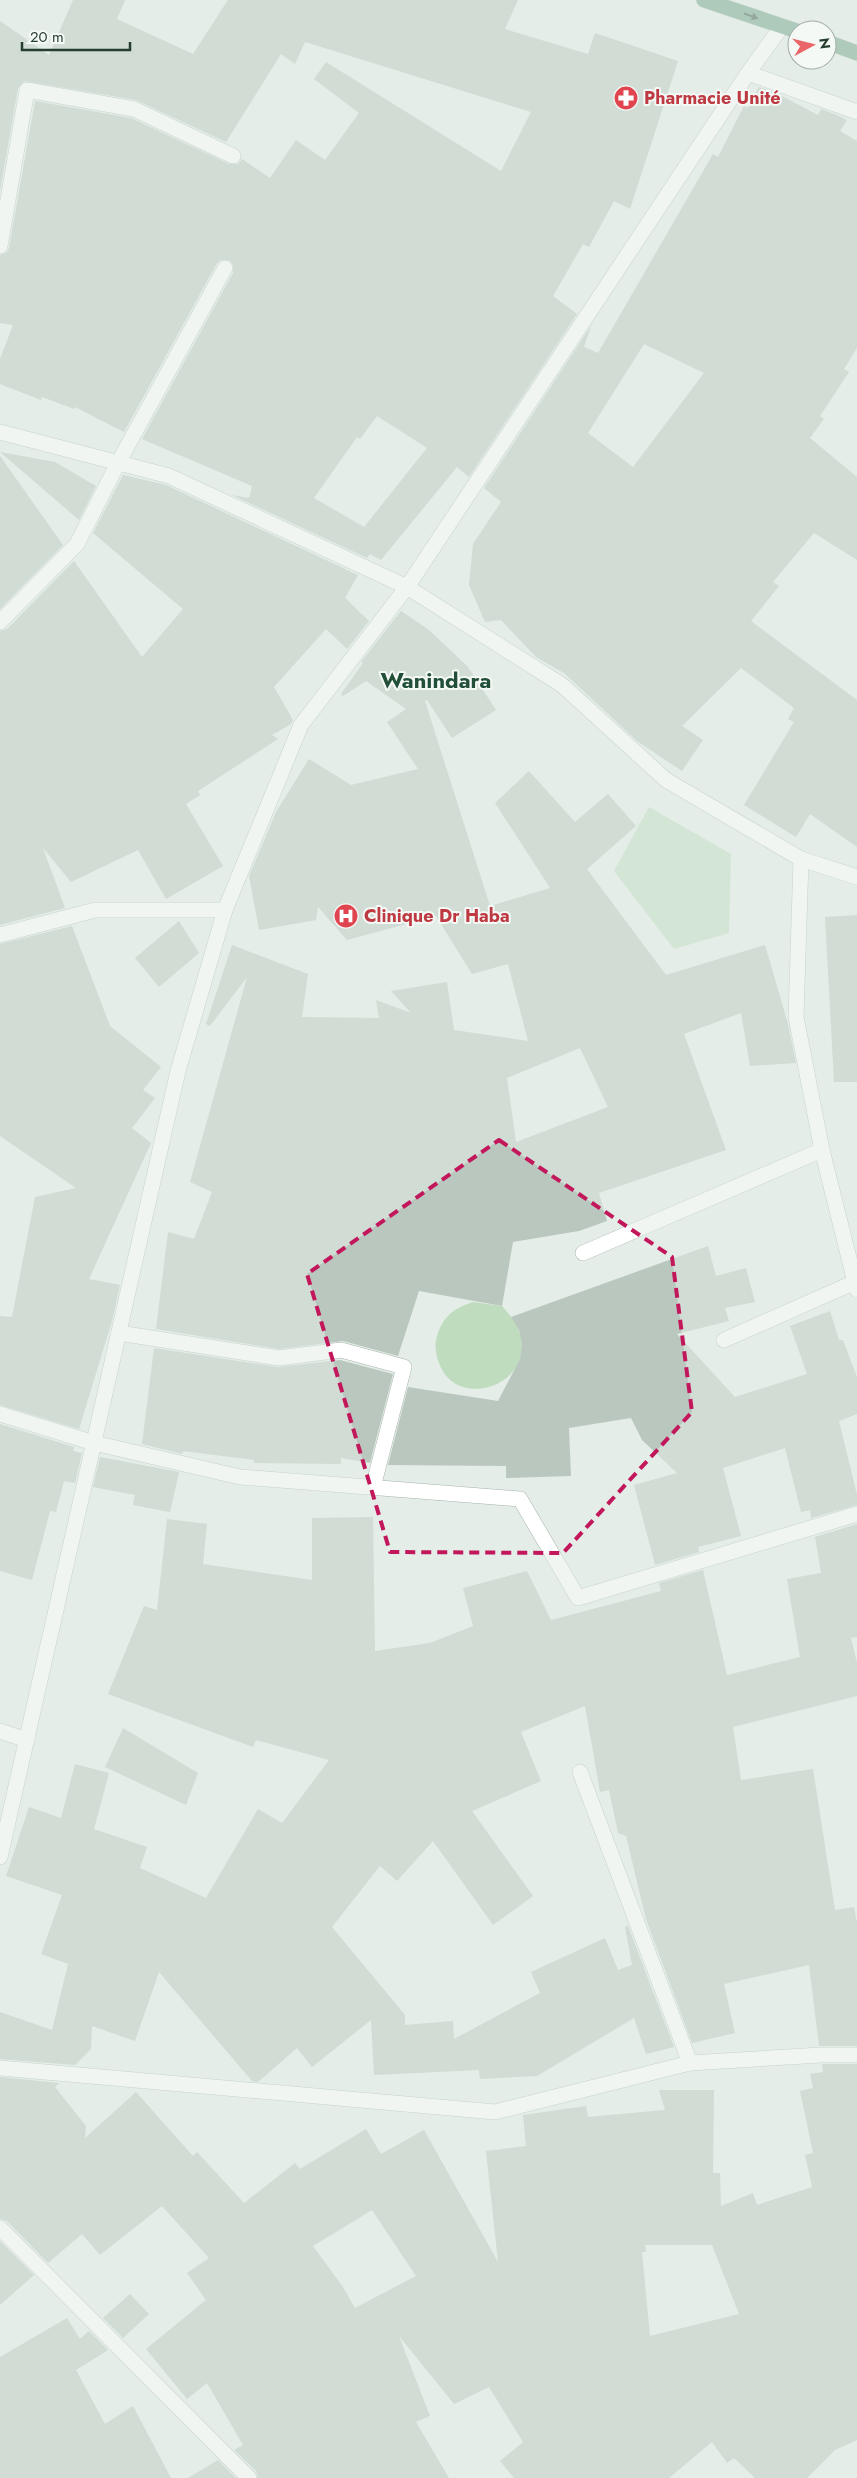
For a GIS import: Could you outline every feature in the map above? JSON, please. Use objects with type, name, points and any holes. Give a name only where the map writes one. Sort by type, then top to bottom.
[{"type":"main road","points":[[704,0],[787,28]]},
{"type":"main road","points":[[837,46],[857,53]]},
{"type":"street","points":[[0,1857],[178,1070],[225,910],[301,725],[407,587],[748,73],[782,26]]},
{"type":"street","points":[[748,73],[857,112]]},
{"type":"street","points":[[0,246],[27,90],[134,109],[233,156]]},
{"type":"street","points":[[0,622],[77,544],[118,462],[225,268]]},
{"type":"street","points":[[0,432],[169,476],[407,587],[562,685],[666,780],[801,859],[857,877]]},
{"type":"street","points":[[724,1340],[856,1286],[822,1150],[796,1017],[801,859]]},
{"type":"street","points":[[0,935],[95,910],[225,910]]},
{"type":"street","points":[[582,1253],[822,1150]]},
{"type":"street","points":[[119,1333],[279,1358],[341,1350],[404,1367],[373,1487]]},
{"type":"street","points":[[0,1414],[94,1443],[240,1477],[520,1498],[578,1598],[857,1514]]},
{"type":"street","points":[[0,1731],[27,1740]]},
{"type":"street","points":[[580,1772],[690,2064]]},
{"type":"street","points":[[0,2068],[495,2112],[690,2064],[820,2055],[857,2055]]},
{"type":"street","points":[[0,2228],[249,2478]]},
{"type":"highlighted area","points":[[499,1140],[672,1257],[692,1412],[563,1553],[390,1552],[307,1274]]},
{"type":"green space","points":[[649,807],[731,854],[729,933],[674,949],[614,871]]},
{"type":"green space","points":[[473,1302],[502,1306],[518,1328],[522,1350],[517,1365],[507,1378],[493,1386],[477,1389],[462,1387],[448,1378],[439,1363],[436,1353],[436,1340],[442,1324],[455,1310]]},
{"type":"building","points":[[73,0],[125,0],[117,19],[193,54],[228,0],[518,0],[505,29],[588,54],[595,33],[678,61],[630,209],[614,201],[589,247],[583,244],[553,296],[577,314],[469,477],[457,467],[381,560],[370,554],[367,558],[232,495],[249,498],[252,486],[142,439],[233,273],[233,264],[229,260],[221,260],[217,263],[124,432],[75,407],[74,409],[42,397],[41,400],[0,384],[0,359],[13,325],[0,323],[0,255],[7,252],[9,248],[35,101],[131,118],[229,164],[238,164],[242,159],[270,178],[296,140],[325,160],[359,113],[314,79],[326,62],[501,171],[531,112],[305,42],[295,64],[281,54],[226,142],[136,100],[24,81],[18,88],[0,191],[0,21],[49,55]],"holes":[[[377,416],[427,448],[364,527],[314,498],[357,437],[360,439]]]},
{"type":"building","points":[[759,87],[778,94],[818,115],[821,109],[847,120],[840,131],[857,141],[857,348],[844,369],[849,372],[820,416],[824,419],[810,438],[857,477],[857,560],[814,533],[773,582],[779,586],[751,621],[857,700],[857,847],[810,814],[796,837],[744,805],[794,722],[788,719],[794,708],[741,668],[682,726],[703,740],[682,771],[637,741],[564,673],[536,657],[501,620],[485,622],[469,585],[473,544],[501,502],[484,488],[591,326],[584,347],[598,353],[713,154],[718,157],[744,106],[748,108]],"holes":[[[644,344],[704,373],[633,467],[588,433]]]},
{"type":"building","points":[[0,452],[55,462],[96,486],[79,520]]},
{"type":"building","points":[[0,456],[63,545],[0,609]]},
{"type":"building","points":[[123,475],[166,485],[358,575],[345,598],[369,621],[347,649],[326,629],[274,687],[293,720],[291,724],[272,735],[278,739],[198,791],[200,795],[186,804],[223,866],[166,899],[138,850],[71,882],[43,848],[65,908],[0,925],[0,631],[7,629],[74,561],[142,657],[183,609],[93,533]]},
{"type":"building","points":[[401,611],[429,630],[468,667],[496,710],[452,738],[427,700],[425,701],[490,906],[550,888],[495,803],[529,771],[575,822],[608,794],[636,826],[587,869],[666,975],[765,945],[788,1024],[796,1063],[750,1066],[741,1013],[684,1034],[726,1150],[599,1193],[607,1221],[579,1231],[513,1242],[502,1306],[419,1291],[398,1356],[343,1341],[279,1349],[156,1329],[168,1232],[194,1239],[212,1192],[190,1182],[247,977],[210,1026],[206,1024],[232,945],[308,974],[302,1017],[379,1018],[376,1000],[411,1013],[391,991],[447,982],[454,1030],[528,1041],[508,964],[472,974],[436,916],[347,940],[318,907],[316,920],[259,930],[249,876],[276,812],[309,759],[351,785],[418,769],[387,722],[406,709],[366,681],[343,696],[341,694],[363,663],[361,662]],"holes":[[[580,1048],[608,1107],[516,1142],[507,1078]]]},
{"type":"building","points":[[857,915],[857,1082],[834,1082],[825,917]]},
{"type":"building","points":[[179,921],[199,953],[159,987],[135,958]]},
{"type":"building","points":[[72,926],[110,1026],[161,1067],[143,1090],[155,1098],[132,1128],[151,1143],[89,1279],[120,1285],[112,1321],[79,1429],[0,1405],[0,1316],[12,1317],[35,1197],[76,1188],[0,1136],[0,944]]},
{"type":"building","points":[[708,1246],[716,1276],[746,1268],[755,1302],[725,1308],[729,1321],[677,1334],[735,1397],[807,1374],[790,1326],[830,1311],[839,1340],[843,1340],[857,1377],[857,1414],[839,1421],[857,1495],[857,1505],[811,1518],[810,1510],[801,1512],[785,1448],[723,1468],[741,1536],[698,1547],[699,1552],[655,1565],[634,1485],[677,1473],[642,1440],[631,1418],[569,1428],[571,1476],[506,1478],[506,1466],[388,1465],[408,1387],[498,1401],[520,1359],[522,1344],[519,1330],[511,1317]]},
{"type":"building","points":[[154,1348],[278,1367],[340,1360],[393,1374],[370,1463],[341,1458],[341,1464],[254,1463],[254,1460],[183,1451],[182,1454],[142,1444]]},
{"type":"building","points":[[0,1424],[74,1447],[73,1451],[82,1453],[75,1483],[64,1481],[56,1512],[50,1511],[32,1580],[0,1571]]},
{"type":"building","points":[[100,1457],[179,1472],[170,1512],[133,1505],[135,1495],[93,1487]]},
{"type":"building","points":[[373,1517],[375,1651],[430,1643],[473,1626],[463,1588],[527,1571],[551,1620],[661,1591],[659,1583],[703,1570],[727,1675],[800,1657],[787,1579],[821,1573],[815,1537],[857,1524],[857,1637],[851,1638],[857,1663],[857,1696],[733,1727],[741,1780],[813,1769],[835,1910],[854,1907],[857,1923],[857,2046],[819,2046],[809,1965],[724,1984],[735,2033],[692,2043],[646,1919],[626,1836],[618,1833],[609,1790],[600,1792],[585,1706],[521,1732],[541,1781],[472,1811],[533,1896],[493,1925],[433,1841],[397,1881],[380,1866],[332,1927],[405,2015],[405,2025],[453,2021],[454,2039],[540,1993],[531,1972],[605,1938],[618,1970],[632,1965],[625,1927],[628,1926],[674,2047],[646,2054],[634,2018],[537,2076],[480,2079],[479,2070],[374,2075],[371,2020],[312,2067],[297,2048],[258,2082],[252,2081],[159,1972],[135,2041],[92,2026],[91,2049],[75,2065],[0,2059],[0,2012],[52,2030],[68,1964],[41,1954],[62,1895],[6,1876],[29,1807],[61,1818],[75,1764],[109,1773],[94,1829],[147,1847],[140,1868],[206,1898],[258,1809],[282,1823],[329,1760],[256,1740],[253,1747],[108,1694],[144,1606],[157,1610],[167,1519],[207,1524],[203,1564],[312,1580],[312,1518]]},
{"type":"building","points":[[123,1728],[198,1773],[186,1805],[105,1767]]},
{"type":"building","points":[[822,2064],[857,2064],[857,2440],[835,2450],[807,2478],[755,2478],[734,2458],[727,2463],[712,2442],[669,2478],[514,2478],[500,2461],[523,2442],[489,2387],[454,2404],[399,2336],[430,2416],[416,2422],[449,2478],[258,2478],[256,2471],[234,2450],[243,2445],[207,2383],[187,2399],[146,2349],[206,2300],[187,2273],[209,2258],[162,2206],[100,2255],[82,2234],[48,2263],[7,2221],[0,2219],[0,2077],[59,2083],[55,2087],[86,2126],[85,2138],[136,2092],[193,2156],[197,2152],[244,2203],[295,2163],[300,2169],[366,2129],[381,2154],[424,2130],[498,2262],[486,2151],[526,2146],[523,2115],[586,2106],[588,2117],[665,2110],[659,2090],[714,2090],[713,2173],[720,2173],[721,2206],[753,2193],[757,2205],[812,2187],[805,2155],[813,2153],[800,2091],[813,2088],[810,2074],[823,2072]],"holes":[[[372,2210],[416,2276],[355,2308],[343,2287],[313,2246]],[[645,2245],[712,2245],[739,2314],[650,2336],[642,2252],[646,2252]]]},
{"type":"building","points":[[0,2241],[34,2275],[0,2305]]},
{"type":"building","points":[[130,2294],[149,2314],[123,2338],[103,2318]]},
{"type":"building","points":[[67,2318],[80,2339],[89,2331],[108,2350],[76,2370],[105,2424],[133,2406],[171,2478],[0,2478],[0,2357]]},
{"type":"building","points":[[218,2460],[236,2478],[188,2478]]},
{"type":"place","name":"Pharmacie Unité","points":[[626,98]]},
{"type":"place","name":"Clinique Dr Haba","points":[[346,916]]},
{"type":"district","name":"Wanindara","points":[[436,680]]}]
